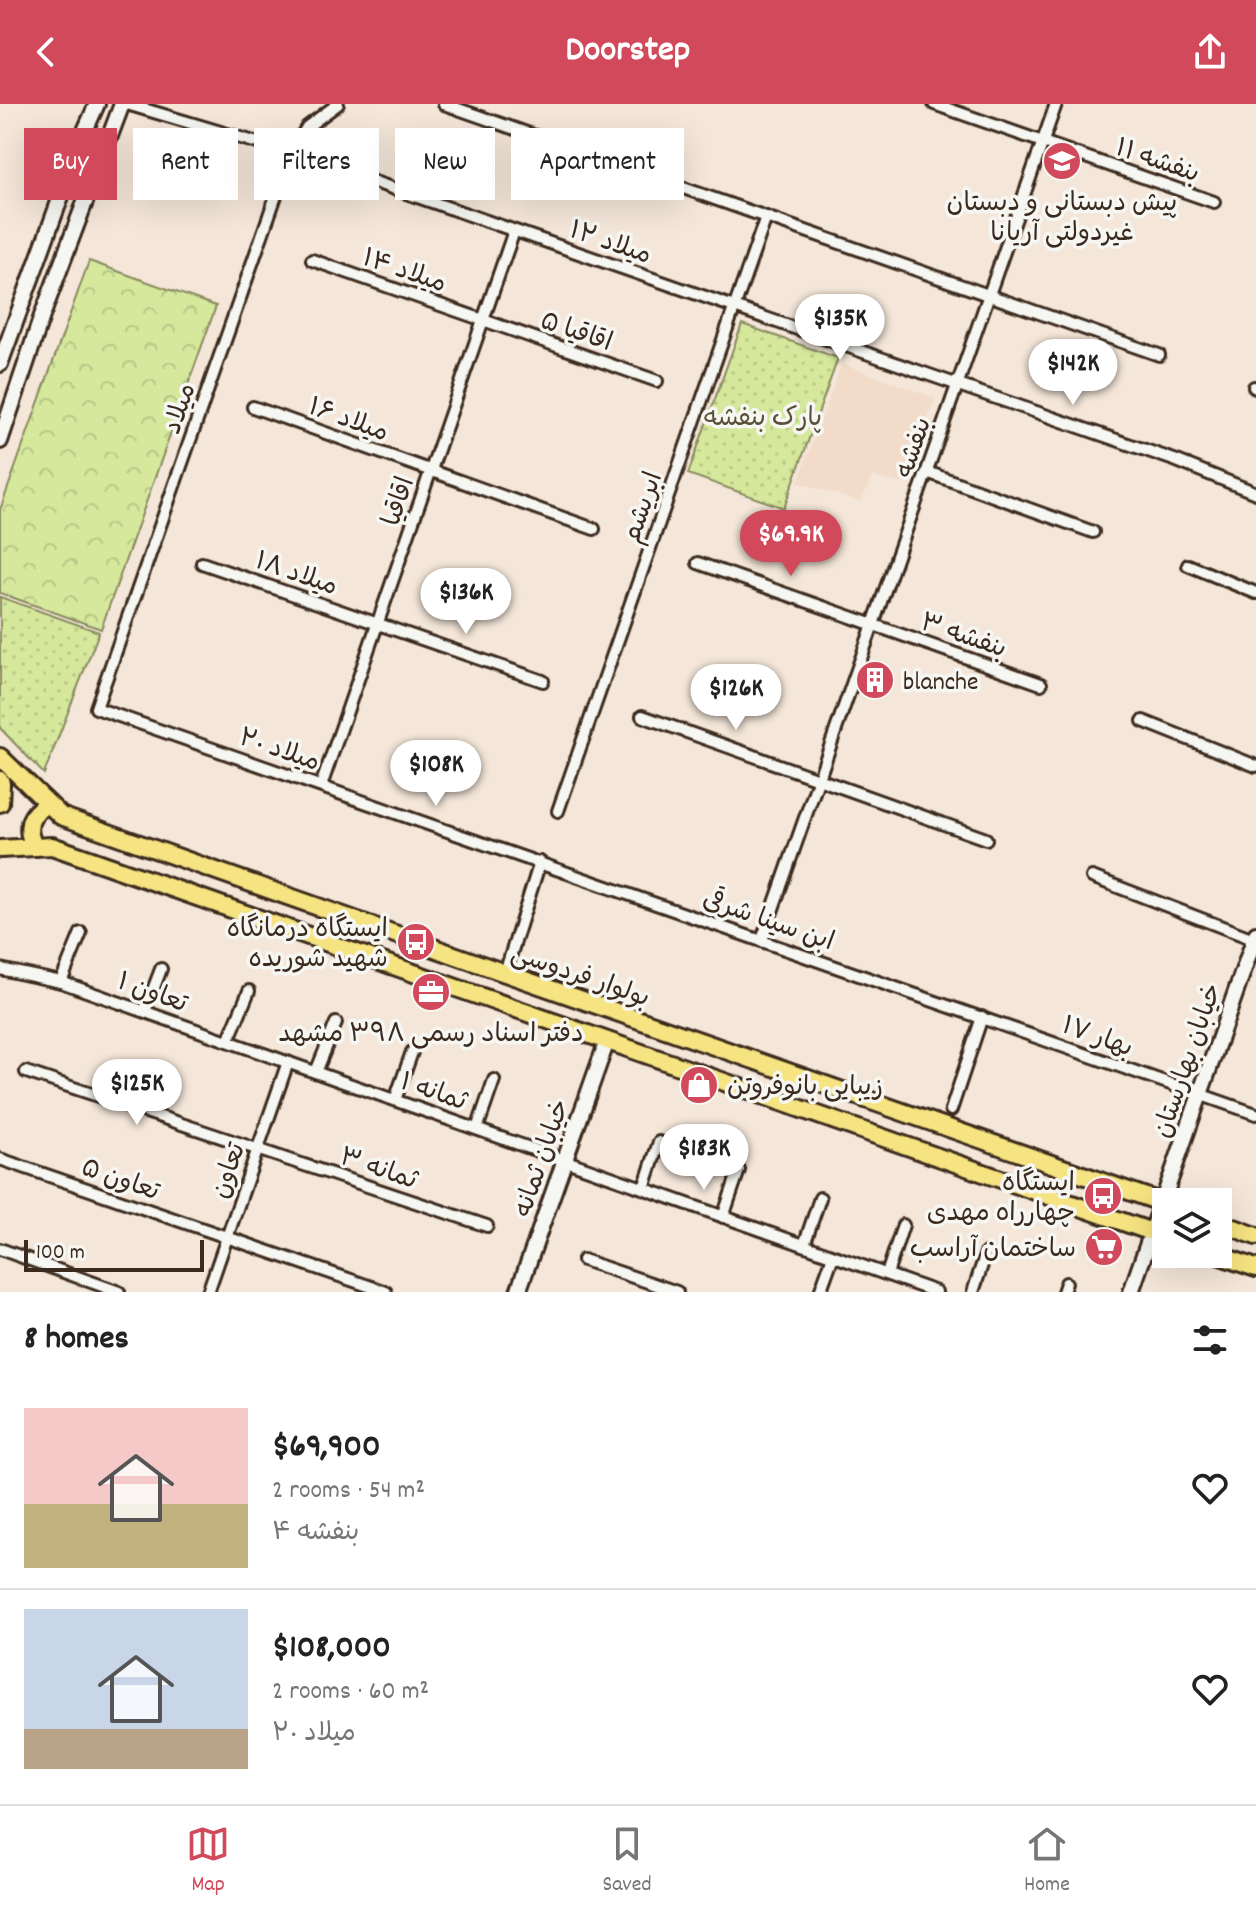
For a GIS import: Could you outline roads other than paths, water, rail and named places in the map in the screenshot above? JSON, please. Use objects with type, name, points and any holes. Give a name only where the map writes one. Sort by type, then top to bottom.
[{"type":"main road","name":"بولوار فردوسی","points":[[0,757],[61,816],[1152,1199]]},
{"type":"main road","points":[[0,780],[0,803]]},
{"type":"main road","points":[[35,847],[29,835],[30,822],[37,811],[48,804]]},
{"type":"main road","name":"بولوار فردوسی","points":[[0,849],[52,846],[1152,1232]]},
{"type":"main road","points":[[1232,1227],[1256,1236]]},
{"type":"main road","points":[[1232,1260],[1256,1268]]},
{"type":"street","points":[[0,364],[95,104]]},
{"type":"street","points":[[0,441],[42,316],[125,104]]},
{"type":"street","name":"میلاد ۱۲","points":[[125,104],[254,142]]},
{"type":"street","points":[[158,104],[167,116]]},
{"type":"street","name":"میلاد","points":[[306,128],[338,104]]},
{"type":"street","points":[[444,104],[1159,355]]},
{"type":"street","name":"بنفشه ۱۱","points":[[934,104],[1214,202]]},
{"type":"street","name":"بنفشه","points":[[762,940],[1056,104]]},
{"type":"street","name":"میلاد ۱۲","points":[[379,184],[1177,461],[1256,493]]},
{"type":"street","name":"میلاد","points":[[96,708],[274,200]]},
{"type":"street","name":"ابریشم","points":[[558,811],[766,217]]},
{"type":"street","name":"اقاقیا","points":[[321,786],[514,231]]},
{"type":"street","name":"میلاد ۱۴","points":[[312,260],[483,320]]},
{"type":"street","points":[[20,308],[42,316]]},
{"type":"street","name":"اقاقیا ۵","points":[[483,320],[657,381]]},
{"type":"street","name":"میلاد ۱۶","points":[[253,407],[594,529]]},
{"type":"street","points":[[927,472],[1093,532]]},
{"type":"street","name":"میلاد ۱۸","points":[[202,563],[543,681]]},
{"type":"street","name":"بنفشه ۳","points":[[698,563],[1041,684]]},
{"type":"street","points":[[1188,565],[1256,593]]},
{"type":"street","name":"میلاد ۲۰","points":[[96,708],[540,862]]},
{"type":"street","points":[[642,716],[986,839]]},
{"type":"street","points":[[1143,721],[1256,766]]},
{"type":"street","points":[[505,973],[540,862]]},
{"type":"street","name":"ابن سینا شرقی","points":[[540,862],[982,1017]]},
{"type":"street","points":[[1092,877],[1255,938]]},
{"type":"street","points":[[61,982],[81,933]]},
{"type":"street","name":"خیابان بهارستان","points":[[1169,1188],[1255,938]]},
{"type":"street","name":"تعاون ۱","points":[[0,969],[61,982],[288,1062]]},
{"type":"street","points":[[145,1011],[161,969]]},
{"type":"street","points":[[228,1041],[249,991]]},
{"type":"street","points":[[951,1110],[982,1017]]},
{"type":"street","name":"بهار ۱۷","points":[[982,1017],[1256,1114]]},
{"type":"street","points":[[316,1072],[336,1023]]},
{"type":"street","name":"خیابان ثمانه","points":[[518,1292],[607,1041]]},
{"type":"street","points":[[395,1100],[412,1052]]},
{"type":"street","name":"ثمانه ۱","points":[[288,1062],[936,1292]]},
{"type":"street","name":"تعاون","points":[[208,1292],[288,1062]]},
{"type":"street","name":"ثمانه ۳","points":[[26,1072],[487,1226]]},
{"type":"street","points":[[477,1129],[494,1080]]},
{"type":"street","points":[[644,1188],[659,1142]]},
{"type":"street","name":"تعاون ۵","points":[[0,1159],[386,1292]]},
{"type":"street","points":[[723,1217],[739,1170]]},
{"type":"street","points":[[804,1245],[820,1198]]},
{"type":"street","points":[[887,1274],[903,1225]]},
{"type":"street","name":"خیابان بهارستان","points":[[1131,1292],[1152,1248]]},
{"type":"street","points":[[0,1249],[119,1292]]},
{"type":"street","points":[[973,1292],[986,1253]]},
{"type":"street","points":[[820,1292],[833,1256]]},
{"type":"street","points":[[583,1260],[677,1292]]},
{"type":"place","name":"پیش دبستانی و دبستان غیردولتی آریانا","points":[[1062,161]]},
{"type":"place","name":"blanche","points":[[875,680]]},
{"type":"place","name":"ایستگاه درمانگاه شهید شوریده","points":[[416,942]]},
{"type":"place","name":"دفتر اسناد رسمی ۳۹۸ مشهد","points":[[431,992]]},
{"type":"place","name":"زیبایی بانوفروتن","points":[[699,1085]]},
{"type":"place","name":"ایستگاه چهارراه مهدی","points":[[1103,1196]]},
{"type":"place","name":"ساختمان آراسب","points":[[1104,1247]]},
{"type":"park label","name":"پارک بنفشه","points":[[763,416]]}]
